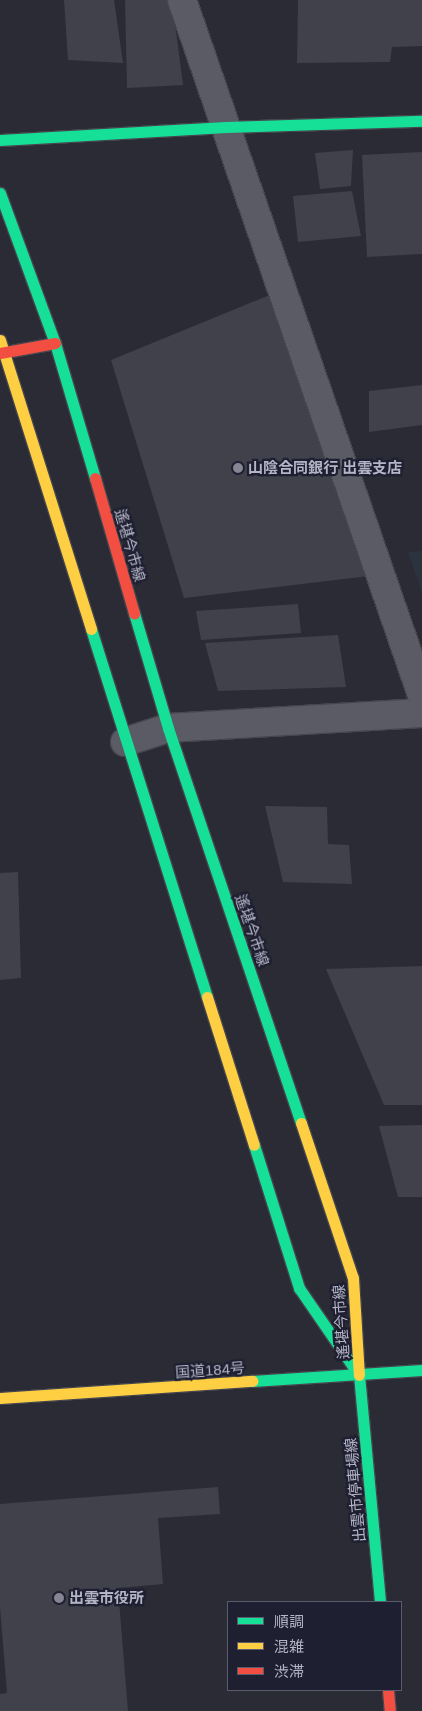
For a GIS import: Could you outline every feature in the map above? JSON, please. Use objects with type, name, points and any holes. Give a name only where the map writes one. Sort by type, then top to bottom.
[{"type":"main road","points":[[0,140],[226,127],[422,121]]},
{"type":"main road","name":"遙堪今市線","points":[[0,193],[55,343],[168,728],[353,1278],[359,1375]]},
{"type":"main road","name":"遙堪今市線","points":[[0,340],[2,353],[299,1288],[359,1375]]},
{"type":"main road","points":[[2,353],[55,343]]},
{"type":"main road","name":"国道184号","points":[[0,1398],[422,1370]]},
{"type":"main road","name":"出雲市停車場線","points":[[359,1375],[380,1601]]},
{"type":"main road","points":[[388,1691],[390,1711]]},
{"type":"street","points":[[182,0],[422,695]]},
{"type":"street","points":[[125,742],[168,728],[422,713]]},
{"type":"shaded area","points":[[422,551],[422,592],[408,552]]},
{"type":"building","points":[[64,0],[114,0],[123,63],[68,60]]},
{"type":"building","points":[[125,0],[172,0],[183,85],[127,88]]},
{"type":"building","points":[[298,0],[422,0],[422,46],[392,47],[390,62],[297,63]]},
{"type":"building","points":[[353,150],[351,186],[320,189],[315,153]]},
{"type":"building","points":[[422,152],[422,254],[367,257],[362,155]]},
{"type":"building","points":[[352,191],[361,236],[298,242],[293,196]]},
{"type":"building","name":"山陰合同銀行 出雲支店","points":[[272,294],[369,576],[184,598],[111,360]]},
{"type":"building","points":[[422,385],[422,425],[369,432],[369,391]]},
{"type":"building","points":[[298,604],[301,633],[201,640],[196,611]]},
{"type":"building","points":[[338,635],[346,687],[218,691],[205,643]]},
{"type":"building","points":[[265,806],[327,807],[328,844],[349,845],[352,884],[283,882]]},
{"type":"building","points":[[18,872],[21,978],[0,980],[0,873]]},
{"type":"building","points":[[422,966],[422,1105],[384,1105],[326,969]]},
{"type":"building","points":[[422,1125],[422,1197],[398,1197],[379,1126]]},
{"type":"building","name":"出雲市役所","points":[[218,1487],[220,1514],[158,1518],[163,1584],[118,1588],[128,1711],[0,1711],[0,1694],[7,1693],[0,1607],[0,1504]]},
{"type":"traffic: fast","points":[[0,140],[226,127],[422,121]]},
{"type":"traffic: fast","points":[[0,193],[55,343],[95,478]]},
{"type":"traffic: fast","points":[[134,613],[168,728],[301,1123]]},
{"type":"traffic: fast","points":[[91,629],[207,997]]},
{"type":"traffic: fast","points":[[254,1145],[299,1288],[358,1374]]},
{"type":"traffic: fast","points":[[252,1381],[422,1370]]},
{"type":"traffic: fast","points":[[359,1375],[380,1601]]},
{"type":"traffic: slow","points":[[0,340],[91,629]]},
{"type":"traffic: slow","points":[[207,997],[254,1145]]},
{"type":"traffic: slow","points":[[301,1123],[353,1278],[359,1375]]},
{"type":"traffic: slow","points":[[0,1398],[252,1381]]},
{"type":"traffic: jam","points":[[0,353],[55,343]]},
{"type":"traffic: jam","points":[[95,478],[134,613]]},
{"type":"traffic: jam","points":[[388,1691],[390,1711]]},
{"type":"place","name":"山陰合同銀行 出雲支店","points":[[238,468]]},
{"type":"place","name":"出雲市役所","points":[[59,1598]]}]
